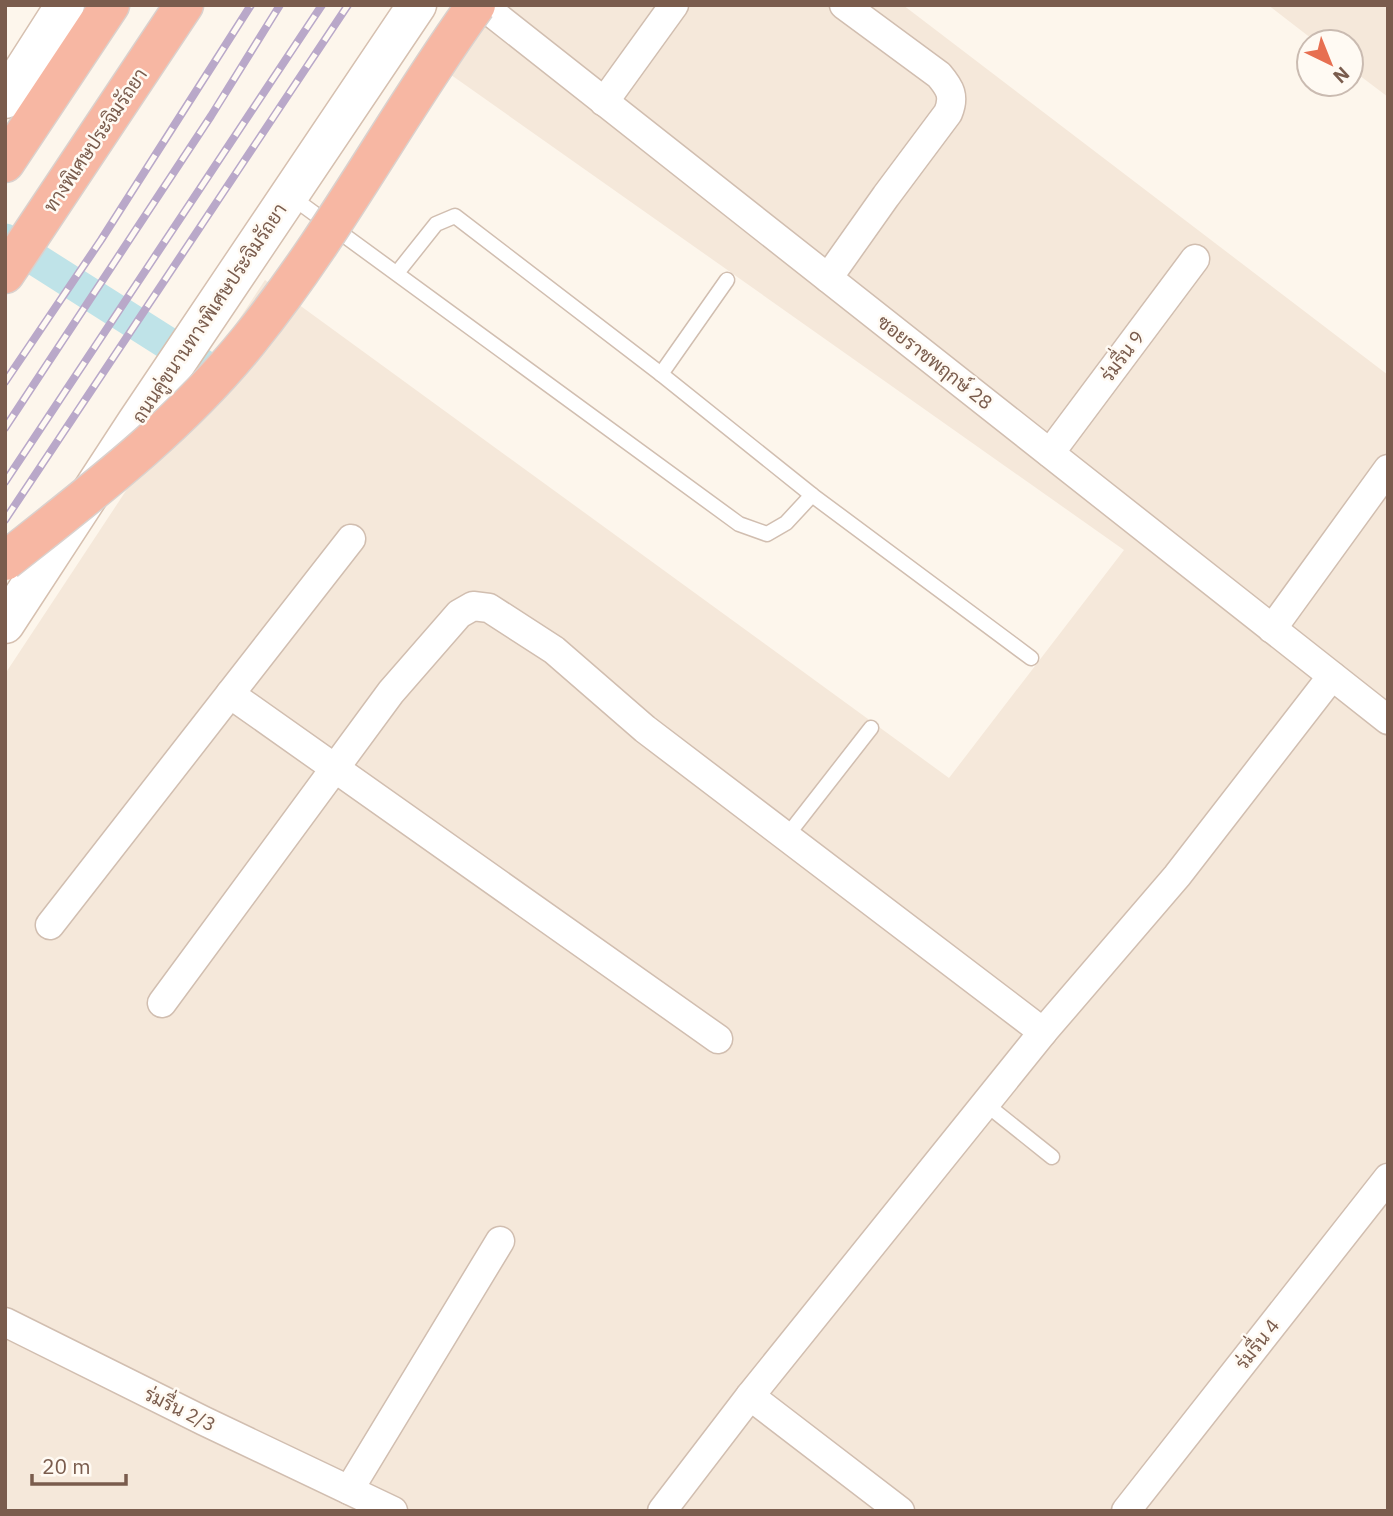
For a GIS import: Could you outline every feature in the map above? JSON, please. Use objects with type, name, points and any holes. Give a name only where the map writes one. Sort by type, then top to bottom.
[{"type":"highway","points":[[5,163],[110,5]]},
{"type":"highway","name":"ทางพิเศษประจิมรัถยา","points":[[5,274],[184,5]]},
{"type":"highway","points":[[5,561],[123,467],[189,405],[248,341],[309,258],[476,5]]},
{"type":"main road","points":[[5,99],[65,5]]},
{"type":"main road","name":"ถนนคู่ขนานทางพิเศษประจิมรัถยา","points":[[5,624],[288,194],[417,5]]},
{"type":"street","name":"ซอยราชพฤกษ์ 28","points":[[482,5],[1388,720]]},
{"type":"street","points":[[604,102],[674,5]]},
{"type":"street","points":[[828,278],[948,113],[952,97],[950,88],[939,75],[844,5]]},
{"type":"street","name":"ร่มรื่น 9","points":[[1050,453],[1195,259]]},
{"type":"street","points":[[1272,629],[1388,470]]},
{"type":"street","points":[[50,925],[351,539]]},
{"type":"street","points":[[162,1003],[391,692],[459,614],[473,606],[489,608],[554,650],[645,729],[1043,1032]]},
{"type":"street","points":[[662,1511],[750,1396],[987,1105],[1043,1032],[1177,876],[1332,676]]},
{"type":"street","points":[[230,694],[718,1039]]},
{"type":"street","name":"ร่มรื่น 4","points":[[1126,1511],[1388,1178]]},
{"type":"street","points":[[349,1490],[500,1241]]},
{"type":"street","name":"ร่มรื่น 2/3","points":[[5,1322],[393,1511]]},
{"type":"street","points":[[750,1396],[900,1511]]},
{"type":"lane","points":[[288,194],[739,524],[766,534],[786,523],[812,495]]},
{"type":"lane","points":[[397,273],[436,224],[455,216],[662,373],[812,495],[1031,658]]},
{"type":"lane","points":[[662,373],[727,280]]},
{"type":"lane","points":[[786,837],[871,729]]},
{"type":"lane","points":[[987,1105],[1052,1157]]},
{"type":"shaded area","points":[[454,5],[903,5],[1388,375],[1388,1511],[5,1511],[5,674],[265,280],[949,778],[1124,550],[420,53]]},
{"type":"shaded area","points":[[1268,5],[1388,5],[1388,97],[1365,80],[1365,28],[1298,28]]},
{"type":"waterway","points":[[5,240],[205,367]]},
{"type":"railway","points":[[5,382],[101,240],[251,5]]},
{"type":"railway","points":[[5,428],[211,116],[280,5]]},
{"type":"railway","points":[[5,482],[322,5]]},
{"type":"railway","points":[[5,520],[348,5]]}]
